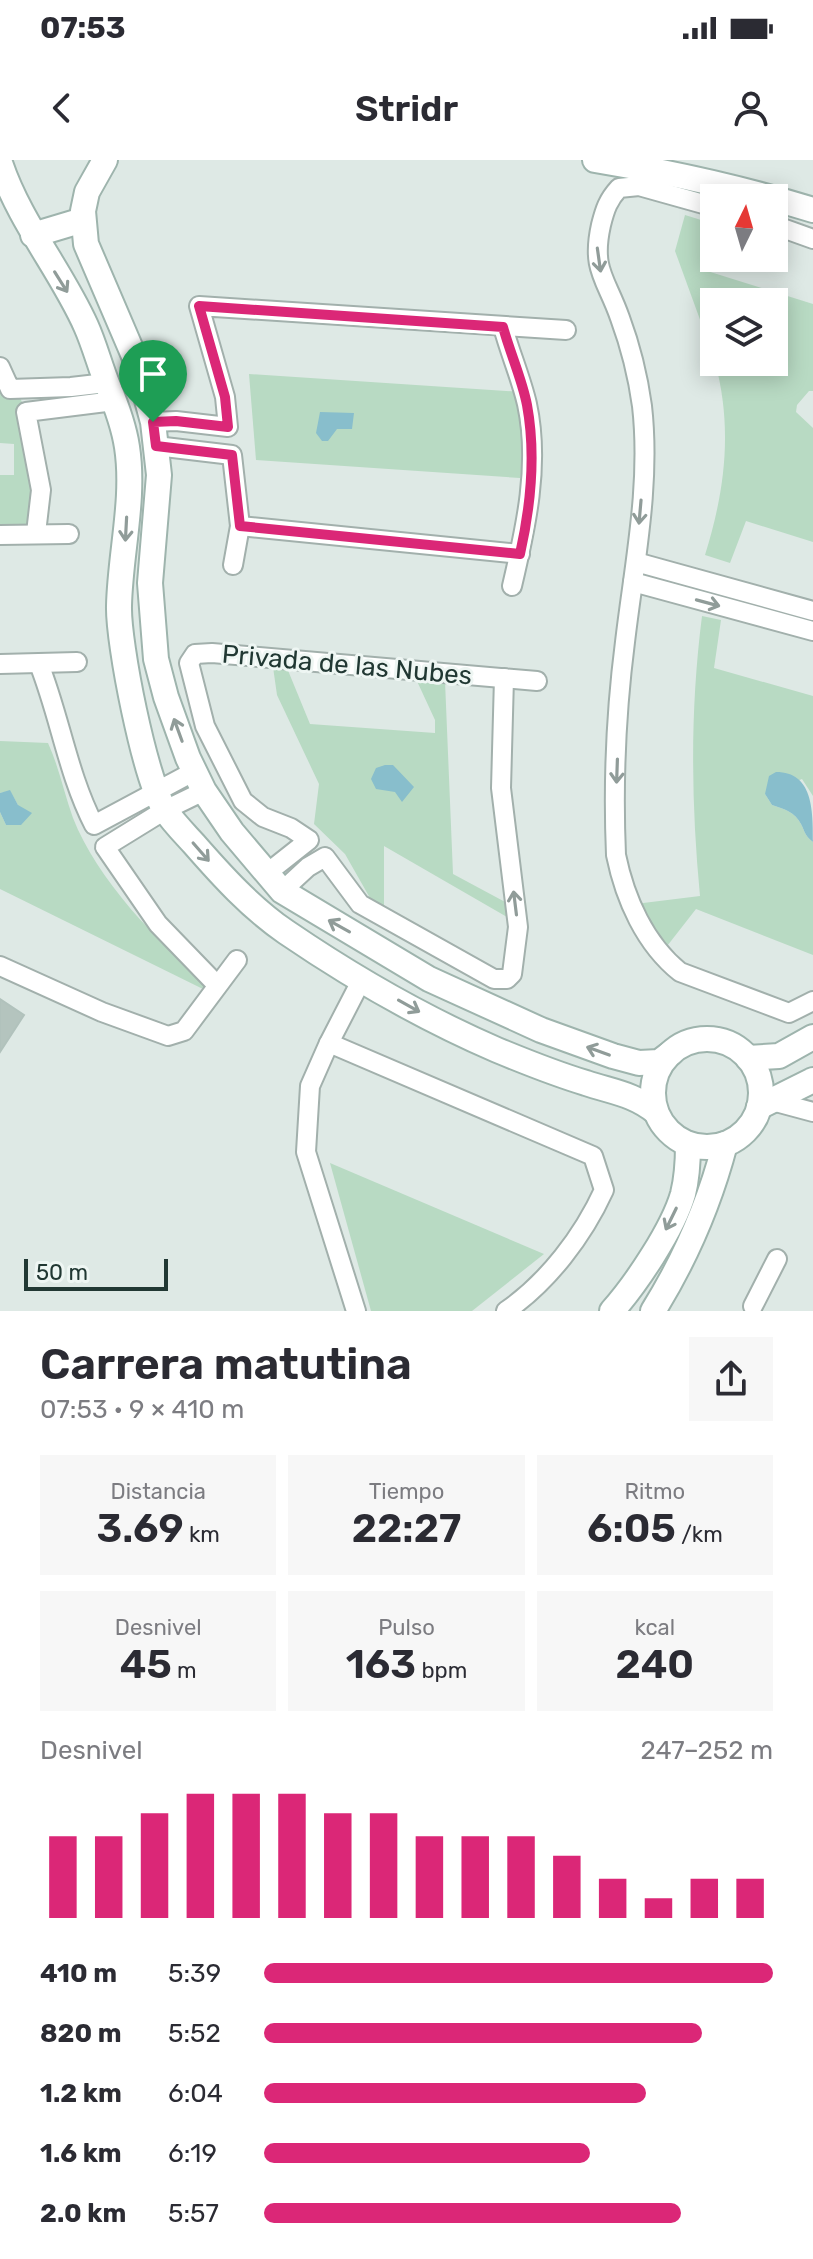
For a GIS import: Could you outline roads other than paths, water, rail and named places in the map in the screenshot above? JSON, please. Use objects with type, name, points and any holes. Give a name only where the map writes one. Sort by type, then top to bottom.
[{"type":"street","points":[[105,160],[87,192],[83,220],[86,244],[137,363],[153,422],[159,475],[150,583],[156,659],[166,697],[199,782],[232,832],[274,883],[311,911],[429,979],[541,1030],[639,1063],[659,1062],[689,1042],[710,1040],[731,1045],[748,1058],[757,1073],[766,1104]]},
{"type":"street","points":[[595,160],[687,176],[813,210]]},
{"type":"street","points":[[0,163],[6,182],[33,235],[86,326],[127,447],[120,627],[160,801],[233,888],[283,930],[411,1008],[497,1050],[585,1083],[640,1099],[656,1112],[673,1136],[688,1144],[707,1148],[741,1136],[766,1104],[813,1080]]},
{"type":"street","points":[[700,203],[639,186],[619,188],[606,203],[596,259],[620,318],[642,404],[645,451],[636,562],[621,678],[616,855],[621,881],[639,922],[665,959],[680,972],[789,1013],[813,1001]]},
{"type":"street","points":[[33,235],[83,220]]},
{"type":"street","points":[[788,230],[813,239]]},
{"type":"street","points":[[153,422],[176,421],[228,427],[225,397],[199,306],[566,330]]},
{"type":"street","points":[[503,327],[527,403],[531,444],[527,521],[512,586]]},
{"type":"street","points":[[0,367],[10,389],[71,387],[110,392]]},
{"type":"street","points":[[36,533],[41,490],[26,412],[110,392]]},
{"type":"street","points":[[156,446],[232,455],[240,526],[233,565]]},
{"type":"street","points":[[240,526],[520,554]]},
{"type":"street","points":[[0,535],[69,534]]},
{"type":"street","points":[[636,562],[813,611]]},
{"type":"street","points":[[633,582],[813,631]]},
{"type":"street","name":"Privada de las Nubes","points":[[274,883],[309,840],[291,828],[263,817],[243,801],[205,726],[189,663],[195,654],[537,681]]},
{"type":"street","points":[[0,664],[77,662]]},
{"type":"street","points":[[39,664],[53,699],[77,788],[94,825],[160,801],[199,782]]},
{"type":"street","name":"Privada de las Nubes","points":[[274,883],[325,857],[360,904],[494,979],[507,979],[512,974],[518,927],[501,788],[504,678]]},
{"type":"street","points":[[160,801],[105,847],[158,924],[217,985]]},
{"type":"street","points":[[0,966],[89,1007],[168,1036],[184,1031],[237,960]]},
{"type":"street","points":[[356,1311],[306,1152],[310,1086],[362,979]]},
{"type":"street","points":[[748,1058],[779,1056],[813,1037]]},
{"type":"street","points":[[329,1043],[593,1156],[604,1190],[594,1213],[560,1261],[506,1311]]},
{"type":"street","points":[[656,1112],[652,1097],[654,1080],[660,1065],[671,1053]]},
{"type":"street","points":[[766,1104],[813,1112]]},
{"type":"street","points":[[612,1311],[652,1255],[682,1196],[688,1168],[688,1144]]},
{"type":"street","points":[[653,1311],[671,1283],[702,1219],[725,1144]]},
{"type":"street","points":[[752,1309],[777,1259]]},
{"type":"water","points":[[320,412],[354,413],[352,429],[337,429],[328,441],[322,441],[316,433]]},
{"type":"water","points":[[393,765],[414,787],[402,802],[395,792],[376,789],[371,779],[376,768]]},
{"type":"water","points":[[776,772],[797,778],[804,786],[811,806],[813,842],[796,817],[772,805],[765,794],[769,776]]},
{"type":"water","points":[[10,790],[18,805],[32,813],[21,825],[6,825],[0,812],[0,793]]}]
